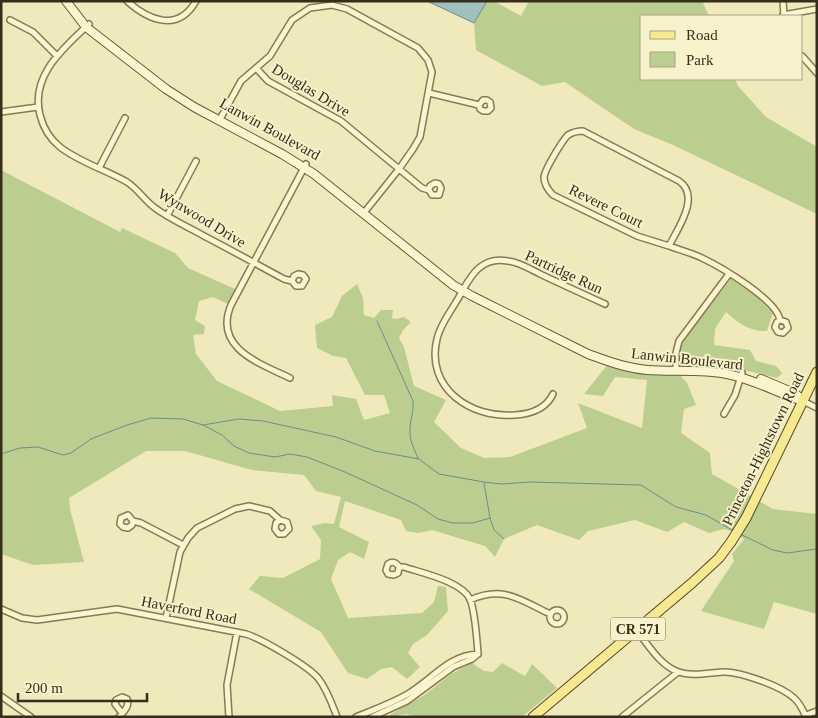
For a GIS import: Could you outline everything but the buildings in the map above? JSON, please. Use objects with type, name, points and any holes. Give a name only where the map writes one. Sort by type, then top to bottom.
[{"type":"main road","name":"Princeton-Hightstown Road","points":[[533,717],[719,558],[739,531],[817,372]]},
{"type":"street","name":"Lanwin Boulevard","points":[[66,1],[88,25],[172,94],[305,166],[440,275],[464,290],[588,354],[607,361],[645,370],[676,370],[742,375],[803,401]]},
{"type":"street","name":"Lanwin Boulevard","points":[[71,1],[88,25]]},
{"type":"street","points":[[126,1],[145,16],[163,21],[181,17],[196,1]]},
{"type":"street","points":[[307,1],[310,8]]},
{"type":"street","points":[[782,1],[784,15]]},
{"type":"street","points":[[220,119],[237,87],[274,50],[292,20],[310,8],[324,4],[339,6],[418,48],[426,56],[432,78],[420,137],[414,149],[364,212]]},
{"type":"street","points":[[789,15],[817,9]]},
{"type":"street","points":[[10,20],[33,32],[57,56]]},
{"type":"street","name":"Wynwood Drive","points":[[88,25],[57,56],[43,76],[38,92],[38,107],[44,127],[54,141],[67,152],[134,187],[154,207],[167,216],[284,279],[292,281]]},
{"type":"street","points":[[803,57],[817,73]]},
{"type":"street","name":"Douglas Drive","points":[[257,69],[268,81],[341,121],[422,188],[429,190]]},
{"type":"street","points":[[429,93],[480,105]]},
{"type":"street","points":[[1,112],[38,107]]},
{"type":"street","points":[[99,168],[126,118]]},
{"type":"street","name":"Revere Court","points":[[579,131],[588,132],[685,186],[689,194],[689,203],[669,246],[638,236],[550,192],[545,183],[545,173],[567,136],[579,131]]},
{"type":"street","points":[[167,216],[196,161]]},
{"type":"street","points":[[290,378],[243,353],[234,345],[228,334],[226,323],[228,311],[305,166]]},
{"type":"street","points":[[669,246],[701,258],[730,274],[763,297],[777,311],[780,320]]},
{"type":"street","name":"Partridge Run","points":[[553,394],[549,402],[535,411],[506,416],[479,412],[464,404],[452,394],[439,373],[435,348],[442,325],[474,272],[483,265],[496,260],[510,261],[605,304]]},
{"type":"street","points":[[676,370],[676,353],[679,341],[730,274]]},
{"type":"street","points":[[724,414],[735,395],[742,375]]},
{"type":"street","points":[[803,401],[817,408]]},
{"type":"street","points":[[166,618],[177,559],[183,545],[192,533],[203,524],[242,507],[264,508],[276,514],[280,520]]},
{"type":"street","points":[[133,521],[141,523],[183,545]]},
{"type":"street","points":[[399,567],[404,566],[455,585],[464,591],[470,600],[478,654]]},
{"type":"street","points":[[470,600],[488,593],[501,593],[550,614]]},
{"type":"street","name":"Haverford Road","points":[[1,609],[22,618],[37,620],[117,609],[237,632],[258,638],[310,670],[323,685],[338,717]]},
{"type":"street","points":[[636,630],[671,669],[690,674],[730,672],[745,675],[788,693],[798,702],[806,716],[817,710]]},
{"type":"street","points":[[229,717],[227,685],[237,632]]},
{"type":"street","points":[[356,717],[406,695],[460,657],[478,654]]},
{"type":"street","points":[[372,717],[407,701],[453,667],[472,660],[478,654]]},
{"type":"street","points":[[622,717],[678,672]]},
{"type":"street","points":[[1,696],[31,717]]},
{"type":"green space","points":[[487,1],[494,1],[521,16],[529,1],[704,1],[703,3],[709,15],[640,15],[640,80],[735,80],[738,86],[766,117],[817,147],[817,214],[673,145],[634,129],[565,82],[542,86],[476,50],[474,23]]},
{"type":"green space","points":[[1,170],[120,232],[122,228],[175,253],[188,268],[235,289],[228,304],[213,297],[199,301],[195,320],[205,326],[204,334],[193,335],[196,354],[217,381],[280,411],[333,406],[332,395],[356,399],[364,420],[390,413],[384,395],[365,395],[346,358],[333,356],[317,348],[315,325],[332,317],[342,296],[357,284],[363,298],[364,315],[374,318],[381,310],[393,310],[392,318],[404,317],[411,322],[403,330],[399,338],[404,347],[414,386],[446,400],[434,422],[461,448],[484,458],[510,457],[587,428],[578,403],[642,428],[647,380],[615,377],[603,396],[584,394],[608,364],[678,373],[687,383],[696,405],[684,409],[681,433],[710,453],[712,474],[773,509],[817,514],[817,614],[774,602],[764,629],[701,611],[734,561],[732,554],[744,539],[724,529],[709,533],[684,522],[667,532],[635,520],[588,531],[579,540],[537,525],[504,539],[495,557],[485,546],[432,530],[418,533],[406,531],[401,520],[345,501],[339,527],[369,542],[364,559],[350,552],[338,560],[331,579],[348,618],[422,613],[434,602],[438,586],[446,587],[448,611],[427,635],[413,644],[408,653],[420,667],[407,679],[392,667],[381,669],[367,679],[348,673],[321,632],[249,589],[260,576],[283,578],[320,559],[321,540],[311,526],[325,523],[334,524],[341,497],[316,491],[304,475],[252,470],[185,451],[146,451],[69,498],[70,509],[84,562],[33,565],[1,554]]},
{"type":"green space","points":[[731,279],[756,296],[773,313],[767,331],[755,330],[745,326],[726,312],[715,329],[714,345],[750,350],[756,361],[776,366],[782,373],[777,378],[715,366],[679,366],[679,352],[684,339]]},
{"type":"green space","points":[[472,663],[484,671],[493,672],[502,663],[525,676],[532,664],[557,688],[522,717],[420,717],[406,714],[390,717],[391,714],[426,694],[451,674]]},
{"type":"water","points":[[427,1],[487,1],[474,23]]},
{"type":"waterway","points":[[377,321],[413,401],[410,433],[418,458]]},
{"type":"waterway","points":[[1,454],[20,448],[38,447],[63,455],[71,453],[91,439],[127,425],[151,418],[183,419],[203,425],[222,435],[234,446],[249,453],[275,457],[290,454],[307,457],[417,505],[438,519],[453,523],[473,523],[490,518]]},
{"type":"waterway","points":[[203,425],[239,419],[263,421],[336,437],[375,451],[419,459],[439,474],[484,482],[501,484],[530,482],[641,485],[676,507],[706,515],[734,531]]},
{"type":"waterway","points":[[484,483],[494,530],[504,539]]},
{"type":"waterway","points":[[740,534],[773,550],[787,553],[817,549]]}]
